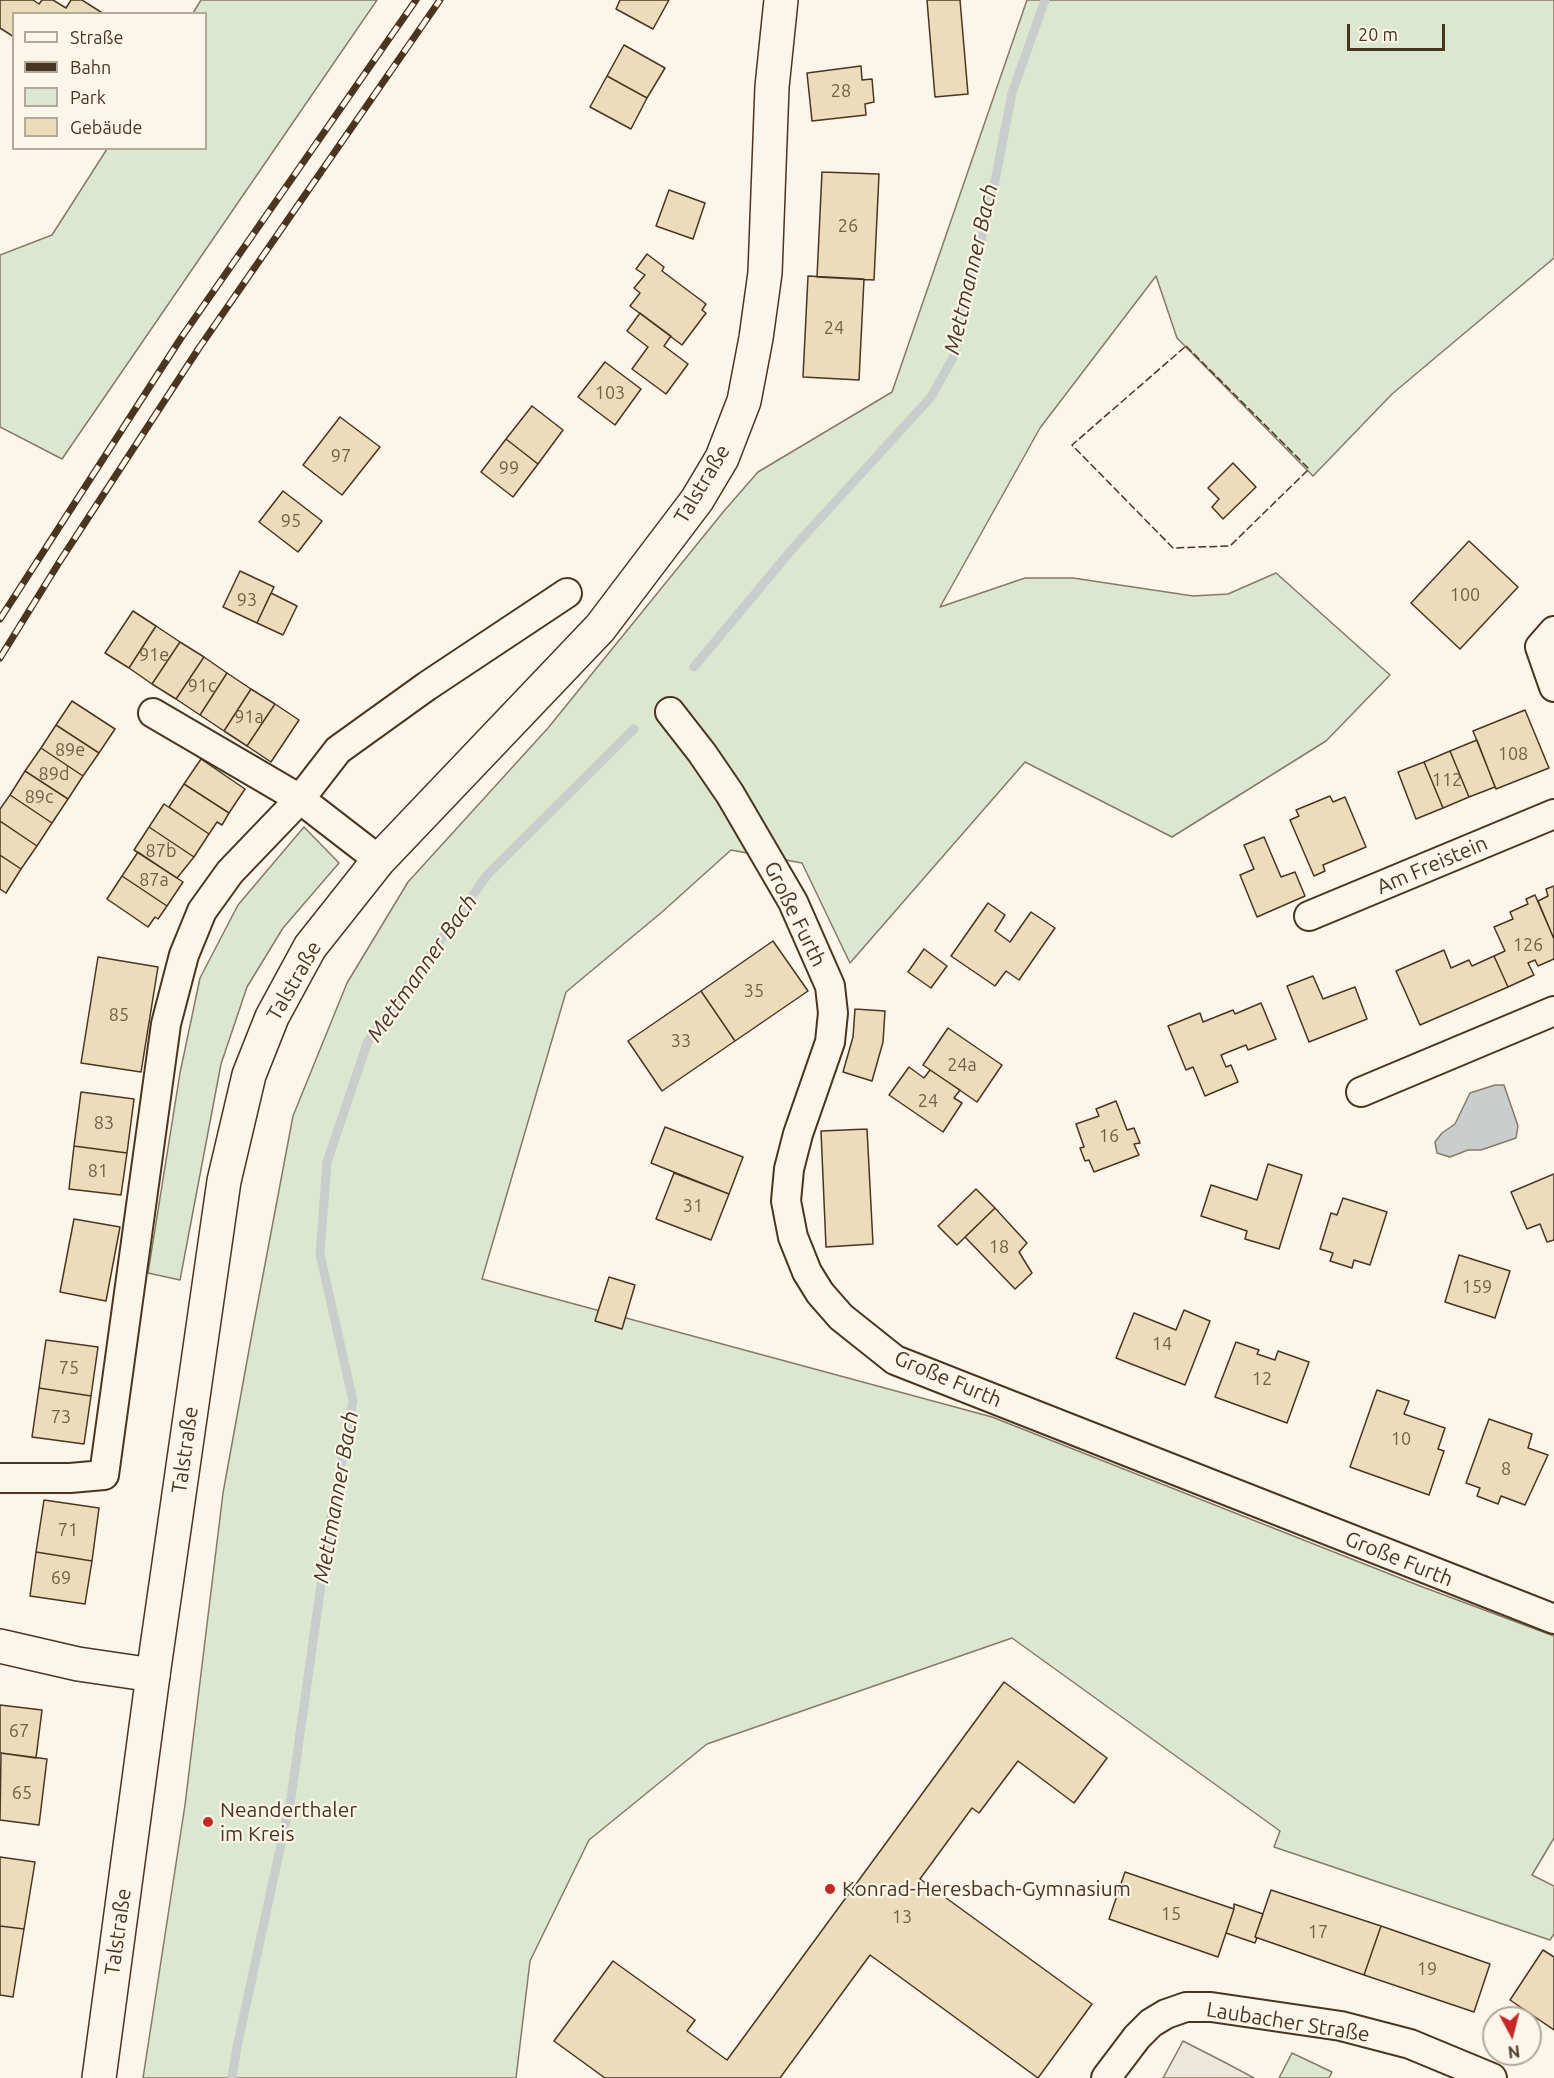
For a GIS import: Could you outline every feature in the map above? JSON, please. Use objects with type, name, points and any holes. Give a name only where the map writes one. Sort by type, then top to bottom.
[{"type":"main road","name":"Talstraße","points":[[99,2078],[153,1675],[224,1181],[249,1075],[272,1017],[310,947],[379,860],[600,628],[697,500],[722,458],[744,401],[762,295],[772,87],[781,0]]},
{"type":"main road","points":[[0,1646],[78,1664],[153,1675]]},
{"type":"street","points":[[0,1478],[70,1478],[104,1475],[166,1024],[184,955],[202,910],[230,872],[300,799],[338,750],[427,686],[567,593]]},
{"type":"street","points":[[1554,631],[1540,646],[1554,687]]},
{"type":"street","name":"Große Furth","points":[[670,712],[702,753],[753,833],[793,902],[830,986],[833,1014],[830,1042],[798,1134],[789,1169],[786,1201],[793,1237],[807,1272],[820,1293],[841,1317],[895,1360],[1554,1619]]},
{"type":"street","points":[[153,713],[300,799],[379,860]]},
{"type":"street","name":"Am Freistein","points":[[1309,916],[1554,814]]},
{"type":"street","points":[[1361,1092],[1552,1018]]},
{"type":"street","name":"Laubacher Straße","points":[[1106,2078],[1137,2037],[1151,2023],[1166,2014],[1186,2007],[1211,2007],[1341,2026],[1410,2044],[1492,2078]]},
{"type":"green space","points":[[201,0],[377,0],[62,459],[0,427],[0,255],[52,235],[106,150],[207,150],[207,12],[194,12]]},
{"type":"green space","points":[[1027,0],[1554,0],[1554,258],[1392,394],[1313,476],[1177,338],[1156,276],[1040,428],[940,607],[1025,578],[1073,578],[1193,596],[1228,594],[1276,573],[1390,675],[1326,741],[1172,837],[1025,762],[850,963],[802,863],[731,850],[662,912],[566,992],[482,1279],[992,1417],[1420,1586],[1554,1636],[1554,1838],[1532,1875],[1554,1886],[1554,1934],[1550,1940],[1274,1847],[1280,1831],[1012,1638],[707,1744],[589,1840],[530,1961],[516,2078],[143,2078],[185,1805],[223,1493],[253,1328],[293,1116],[347,983],[408,882],[548,728],[758,472],[892,392]]},
{"type":"green space","points":[[304,827],[339,863],[283,928],[247,987],[221,1064],[180,1280],[148,1273],[180,1073],[200,978],[238,905]]},
{"type":"green space","points":[[1292,2053],[1332,2072],[1329,2078],[1279,2078]]},
{"type":"shaded area","points":[[1495,1085],[1504,1085],[1518,1126],[1516,1138],[1481,1150],[1468,1150],[1450,1157],[1437,1153],[1435,1142],[1442,1133],[1455,1124],[1470,1093]]},
{"type":"shaded area","points":[[1183,2041],[1226,2063],[1254,2078],[1163,2078]]},
{"type":"building","points":[[0,0],[33,0],[39,4],[42,0],[53,0],[66,8],[71,0],[82,0],[101,12],[12,12],[12,36],[0,28]]},
{"type":"building","points":[[620,0],[669,0],[653,29],[616,9]]},
{"type":"building","points":[[927,0],[960,0],[968,94],[935,97]]},
{"type":"building","points":[[624,45],[665,68],[647,98],[607,76]]},
{"type":"building","points":[[861,66],[862,80],[872,79],[874,102],[865,104],[866,115],[812,121],[807,73]]},
{"type":"building","points":[[607,76],[647,98],[631,129],[590,107]]},
{"type":"building","points":[[822,172],[879,174],[874,280],[817,277]]},
{"type":"building","points":[[669,190],[705,203],[693,239],[656,226]]},
{"type":"building","points":[[647,254],[664,267],[662,271],[706,304],[702,310],[706,313],[682,345],[630,306],[640,293],[634,288],[645,275],[636,269]]},
{"type":"building","points":[[808,276],[864,279],[859,380],[803,377]]},
{"type":"building","points":[[640,313],[671,336],[664,346],[688,364],[666,394],[632,369],[648,347],[627,331]]},
{"type":"building","points":[[605,362],[641,389],[615,425],[578,397]]},
{"type":"building","points":[[532,406],[563,430],[538,464],[506,439]]},
{"type":"building","points":[[340,417],[380,447],[342,495],[303,465]]},
{"type":"building","points":[[506,439],[538,464],[513,497],[481,472]]},
{"type":"building","points":[[1233,463],[1256,487],[1223,519],[1212,507],[1219,499],[1208,488]]},
{"type":"building","points":[[283,491],[322,521],[298,552],[259,522]]},
{"type":"building","points":[[1469,541],[1518,587],[1460,649],[1411,603]]},
{"type":"building","points":[[240,571],[274,587],[257,623],[223,607]]},
{"type":"building","points":[[271,593],[297,606],[283,635],[257,623]]},
{"type":"building","points":[[133,611],[156,626],[129,668],[105,653]]},
{"type":"building","points":[[156,626],[180,642],[152,684],[129,668]]},
{"type":"building","points":[[180,642],[204,657],[176,699],[152,684]]},
{"type":"building","points":[[204,657],[227,673],[200,715],[176,699]]},
{"type":"building","points":[[227,673],[251,689],[224,731],[200,715]]},
{"type":"building","points":[[251,689],[275,704],[247,746],[224,731]]},
{"type":"building","points":[[72,701],[115,729],[99,753],[56,725]]},
{"type":"building","points":[[275,704],[299,720],[271,762],[247,746]]},
{"type":"building","points":[[1525,710],[1549,768],[1496,789],[1473,731]]},
{"type":"building","points":[[56,725],[99,753],[83,776],[41,748]]},
{"type":"building","points":[[1477,740],[1495,787],[1469,797],[1450,751]]},
{"type":"building","points":[[41,748],[83,776],[68,799],[25,771]]},
{"type":"building","points":[[1450,751],[1469,797],[1443,808],[1424,762]]},
{"type":"building","points":[[201,759],[245,789],[229,813],[184,784]]},
{"type":"building","points":[[1424,762],[1443,808],[1416,819],[1398,772]]},
{"type":"building","points":[[25,771],[68,799],[52,823],[10,795]]},
{"type":"building","points":[[184,784],[229,813],[222,825],[217,822],[209,834],[169,807]]},
{"type":"building","points":[[10,795],[52,823],[37,846],[0,821],[0,809]]},
{"type":"building","points":[[1330,796],[1333,802],[1345,797],[1366,847],[1323,865],[1325,871],[1314,876],[1290,820],[1299,816],[1296,810]]},
{"type":"building","points":[[164,804],[209,834],[194,857],[149,827]]},
{"type":"building","points":[[0,821],[37,846],[21,869],[0,855]]},
{"type":"building","points":[[149,827],[194,857],[177,878],[134,850]]},
{"type":"building","points":[[1264,837],[1281,877],[1295,872],[1305,896],[1257,917],[1240,875],[1254,869],[1244,845]]},
{"type":"building","points":[[138,852],[183,882],[167,906],[122,876]]},
{"type":"building","points":[[0,855],[21,869],[6,893],[0,889]]},
{"type":"building","points":[[122,876],[167,906],[158,919],[155,917],[148,927],[107,899]]},
{"type":"building","points":[[1554,886],[1554,939],[1538,901],[1548,896],[1546,889]]},
{"type":"building","points":[[1535,895],[1554,939],[1554,959],[1538,966],[1535,960],[1528,963],[1534,975],[1508,987],[1494,956],[1505,951],[1494,927],[1513,919],[1510,912],[1528,904],[1526,899]]},
{"type":"building","points":[[988,903],[1005,915],[995,931],[1010,942],[1031,912],[1055,928],[1019,980],[1006,971],[995,986],[951,956]]},
{"type":"building","points":[[773,941],[808,991],[735,1041],[701,991]]},
{"type":"building","points":[[924,949],[947,966],[931,988],[908,972]]},
{"type":"building","points":[[1444,950],[1451,968],[1469,960],[1472,966],[1494,956],[1508,987],[1420,1025],[1396,971]]},
{"type":"building","points":[[98,957],[158,967],[141,1072],[81,1063]]},
{"type":"building","points":[[1313,976],[1323,999],[1355,987],[1367,1019],[1309,1042],[1287,986]]},
{"type":"building","points":[[701,991],[735,1041],[662,1091],[628,1041]]},
{"type":"building","points":[[1261,1003],[1276,1039],[1248,1050],[1246,1045],[1221,1055],[1226,1067],[1231,1065],[1238,1082],[1205,1096],[1193,1067],[1186,1070],[1168,1026],[1200,1013],[1203,1022],[1233,1010],[1235,1014]]},
{"type":"building","points":[[855,1009],[885,1011],[883,1042],[872,1081],[843,1072],[853,1037]]},
{"type":"building","points":[[948,1028],[1002,1065],[977,1102],[923,1065]]},
{"type":"building","points":[[909,1067],[924,1078],[930,1070],[960,1090],[954,1098],[962,1103],[943,1132],[889,1095]]},
{"type":"building","points":[[81,1092],[134,1099],[127,1153],[74,1146]]},
{"type":"building","points":[[1116,1101],[1127,1130],[1134,1128],[1140,1143],[1134,1144],[1139,1155],[1094,1172],[1089,1160],[1085,1161],[1080,1148],[1084,1147],[1076,1124],[1099,1116],[1096,1109]]},
{"type":"building","points":[[665,1127],[743,1157],[729,1194],[651,1163]]},
{"type":"building","points":[[867,1129],[873,1244],[826,1247],[821,1131]]},
{"type":"building","points":[[74,1146],[127,1153],[121,1195],[69,1189]]},
{"type":"building","points":[[1268,1164],[1302,1175],[1279,1249],[1245,1239],[1247,1231],[1201,1216],[1211,1185],[1257,1200]]},
{"type":"building","points":[[674,1173],[729,1194],[711,1240],[656,1219]]},
{"type":"building","points":[[1554,1174],[1554,1240],[1547,1242],[1540,1224],[1527,1229],[1511,1192]]},
{"type":"building","points":[[976,1189],[995,1208],[957,1245],[938,1226]]},
{"type":"building","points":[[1343,1198],[1387,1212],[1370,1265],[1354,1260],[1352,1268],[1330,1261],[1333,1253],[1320,1249],[1331,1213],[1337,1215]]},
{"type":"building","points":[[995,1208],[1027,1243],[1019,1252],[1032,1273],[1015,1289],[965,1237]]},
{"type":"building","points":[[74,1219],[120,1227],[106,1301],[60,1292]]},
{"type":"building","points":[[1459,1255],[1510,1271],[1495,1318],[1445,1302]]},
{"type":"building","points":[[609,1277],[635,1285],[622,1329],[595,1321]]},
{"type":"building","points":[[1184,1310],[1210,1321],[1185,1385],[1116,1358],[1134,1313],[1176,1330]]},
{"type":"building","points":[[46,1340],[98,1347],[91,1396],[39,1388]]},
{"type":"building","points":[[1236,1342],[1259,1350],[1257,1354],[1275,1360],[1278,1351],[1309,1362],[1287,1423],[1215,1397]]},
{"type":"building","points":[[39,1388],[91,1396],[84,1444],[32,1437]]},
{"type":"building","points":[[1377,1390],[1409,1401],[1404,1414],[1445,1428],[1438,1449],[1444,1451],[1429,1495],[1350,1467]]},
{"type":"building","points":[[1489,1419],[1532,1434],[1528,1448],[1548,1455],[1525,1505],[1501,1496],[1498,1504],[1477,1496],[1480,1488],[1466,1483]]},
{"type":"building","points":[[44,1500],[99,1508],[92,1561],[36,1552]]},
{"type":"building","points":[[36,1552],[92,1561],[85,1604],[30,1596]]},
{"type":"building","points":[[1004,1682],[1107,1758],[1074,1803],[1018,1761],[979,1813],[972,1808],[920,1879],[1092,2004],[1038,2078],[870,1955],[780,2078],[605,2078],[554,2041],[613,1961],[695,2020],[687,2031],[727,2060]]},
{"type":"building","points":[[0,1705],[42,1710],[36,1758],[0,1753]]},
{"type":"building","points":[[1,1753],[47,1759],[39,1825],[0,1820]]},
{"type":"building","points":[[0,1857],[35,1862],[24,1929],[0,1926]]},
{"type":"building","points":[[1125,1872],[1234,1909],[1218,1957],[1109,1919]]},
{"type":"building","points":[[1271,1890],[1381,1926],[1364,1975],[1255,1937]]},
{"type":"building","points":[[1234,1904],[1263,1914],[1255,1943],[1226,1933]]},
{"type":"building","points":[[0,1926],[24,1929],[13,1997],[0,1995]]},
{"type":"building","points":[[1381,1926],[1490,1964],[1474,2012],[1364,1975]]},
{"type":"building","points":[[1543,1950],[1554,1957],[1554,2030],[1542,2022],[1542,2006],[1519,2006],[1510,2000]]},
{"type":"waterway","name":"Mettmanner Bach","points":[[694,667],[794,547],[931,397],[955,354],[995,181],[1012,93],[1045,0]]},
{"type":"waterway","name":"Mettmanner Bach","points":[[232,2078],[291,1798],[329,1528],[353,1401],[320,1254],[327,1162],[368,1041],[488,874],[634,729]]},
{"type":"railway","points":[[0,619],[181,338],[416,0]]},
{"type":"railway","points":[[0,658],[60,561],[199,348],[440,0]]},
{"type":"fence","points":[[1186,346],[1309,469],[1230,546],[1173,548],[1072,445],[1186,346]]},
{"type":"place","name":"Neanderthaler im Kreis","points":[[208,1822]]},
{"type":"place","name":"Konrad-Heresbach-Gymnasium","points":[[830,1889]]}]
